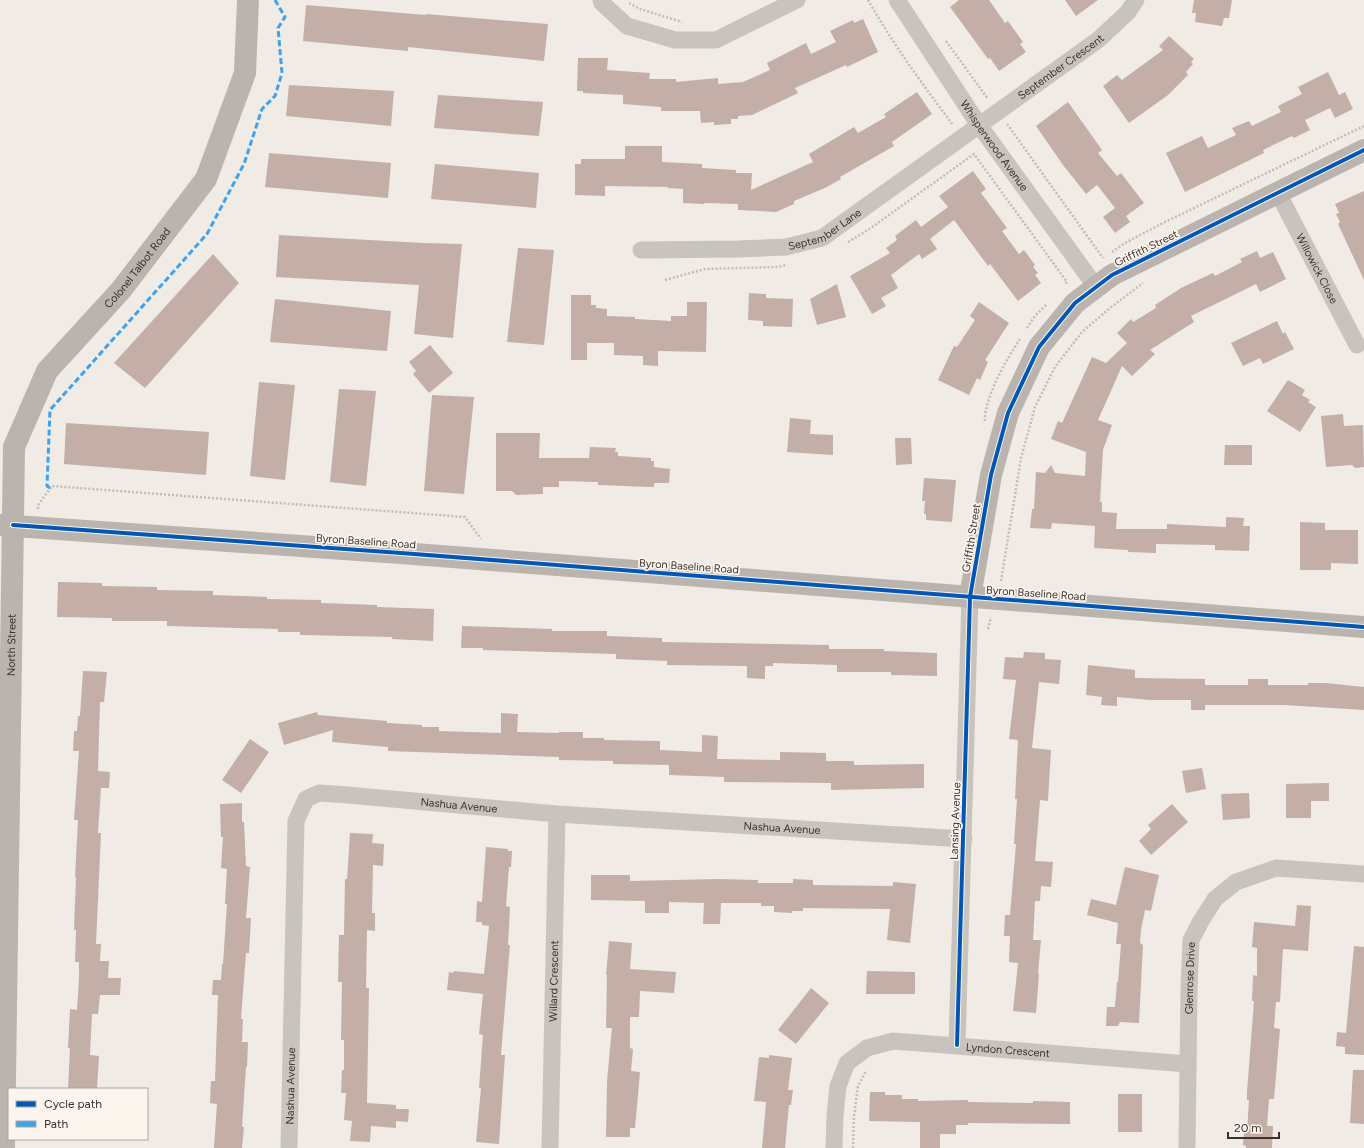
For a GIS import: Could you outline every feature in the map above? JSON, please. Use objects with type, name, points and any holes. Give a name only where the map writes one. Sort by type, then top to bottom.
[{"type":"main road","name":"Colonel Talbot Road","points":[[6,525],[14,447],[47,371],[121,290],[206,179],[245,73],[248,0]]},
{"type":"main road","name":"Griffith Street","points":[[970,597],[991,475],[1008,413],[1039,347],[1076,303],[1112,275],[1364,150]]},
{"type":"main road","name":"Byron Baseline Road","points":[[6,525],[482,559],[1364,627]]},
{"type":"main road","name":"North Street","points":[[4,1148],[6,525]]},
{"type":"street","points":[[601,0],[602,3],[627,26],[675,40],[716,40],[797,0]]},
{"type":"street","name":"Whisperwood Avenue","points":[[897,0],[979,125],[1096,287]]},
{"type":"street","name":"September Crescent","points":[[979,125],[1098,40],[1128,12],[1136,0]]},
{"type":"street","name":"September Lane","points":[[641,250],[786,247],[822,238],[979,125]]},
{"type":"street","name":"Willowick Close","points":[[1278,193],[1357,345]]},
{"type":"street","name":"Lansing Avenue","points":[[957,1045],[970,597]]},
{"type":"street","name":"Nashua Avenue","points":[[289,1148],[296,821],[306,799],[319,793],[557,814],[964,839]]},
{"type":"street","name":"Willard Crescent","points":[[550,1148],[557,814]]},
{"type":"street","name":"Glenrose Drive","points":[[1187,1148],[1192,940],[1201,921],[1215,899],[1236,882],[1276,868],[1364,874]]},
{"type":"street","name":"Lyndon Crescent","points":[[834,1148],[838,1086],[847,1063],[867,1048],[893,1041],[1188,1064]]},
{"type":"path","points":[[623,0],[640,9],[684,22]]},
{"type":"path","points":[[868,0],[911,68],[953,126]]},
{"type":"path","points":[[945,40],[990,102]]},
{"type":"path","points":[[1007,124],[1103,258],[1131,240],[1364,126]]},
{"type":"path","points":[[843,245],[868,230],[974,154],[1067,282],[1062,288]]},
{"type":"path","points":[[665,280],[705,269],[778,267],[792,264]]},
{"type":"path","points":[[998,599],[1021,458],[1035,407],[1055,367],[1082,332],[1110,308],[1146,281]]},
{"type":"path","points":[[1026,329],[1051,299]]},
{"type":"path","points":[[985,423],[984,416],[991,394],[1009,355],[1022,336]]},
{"type":"path","points":[[38,527],[38,505],[52,486],[465,517],[482,540],[482,559]]},
{"type":"path","points":[[854,1148],[854,1116],[858,1086],[866,1070]]},
{"type":"building","points":[[959,0],[989,0],[1005,23],[1008,21],[1023,42],[1020,44],[1026,52],[999,71],[990,58],[988,59],[950,7]]},
{"type":"building","points":[[1065,0],[1098,0],[1076,16]]},
{"type":"building","points":[[1194,0],[1232,0],[1229,18],[1224,18],[1222,26],[1195,22],[1196,13],[1192,13]]},
{"type":"building","points":[[306,5],[548,24],[544,61],[408,47],[408,51],[303,41]]},
{"type":"building","points":[[863,19],[878,52],[847,67],[846,65],[795,88],[798,93],[752,115],[738,116],[738,119],[731,119],[731,124],[714,125],[714,122],[701,123],[700,111],[661,111],[661,107],[623,104],[623,95],[583,93],[583,91],[577,91],[578,58],[608,58],[607,70],[650,73],[649,79],[676,79],[676,82],[718,78],[718,84],[743,82],[770,70],[767,63],[806,43],[811,54],[836,42],[830,31],[853,20],[854,23]]},
{"type":"building","points":[[1169,36],[1194,59],[1191,62],[1193,64],[1186,72],[1188,75],[1168,95],[1129,123],[1103,86],[1117,75],[1122,80],[1163,50],[1159,46]]},
{"type":"building","points":[[1328,72],[1339,95],[1345,92],[1353,109],[1335,118],[1330,108],[1305,120],[1310,130],[1294,138],[1292,136],[1263,150],[1264,153],[1185,192],[1166,153],[1202,136],[1208,148],[1236,135],[1232,128],[1249,121],[1252,126],[1281,112],[1278,106],[1302,94],[1298,87]]},
{"type":"building","points":[[289,85],[394,91],[391,126],[286,116]]},
{"type":"building","points":[[917,92],[932,114],[892,142],[894,146],[840,177],[841,179],[825,188],[794,201],[794,204],[776,212],[738,210],[738,204],[683,203],[683,189],[668,187],[605,186],[605,196],[575,195],[575,164],[581,164],[581,159],[625,159],[625,146],[662,146],[662,162],[702,164],[702,168],[736,170],[736,173],[752,173],[751,190],[813,162],[809,154],[854,127],[858,133],[886,117],[884,114]]},
{"type":"building","points":[[438,95],[543,102],[539,136],[434,128]]},
{"type":"building","points":[[1068,102],[1102,150],[1098,153],[1117,176],[1121,173],[1144,203],[1126,216],[1130,222],[1115,233],[1103,217],[1115,208],[1097,185],[1086,194],[1063,165],[1036,126]]},
{"type":"building","points":[[269,153],[391,163],[388,198],[265,187]]},
{"type":"building","points":[[435,164],[539,173],[536,208],[431,199]]},
{"type":"building","points":[[973,171],[986,189],[981,193],[1007,228],[1002,231],[1019,254],[1024,250],[1035,265],[1033,267],[1038,273],[1035,275],[1041,283],[1018,301],[990,264],[988,266],[954,220],[930,239],[937,249],[922,259],[919,254],[891,275],[898,288],[881,298],[886,306],[872,314],[850,276],[890,253],[886,248],[897,240],[895,236],[916,220],[921,227],[948,207],[939,196]]},
{"type":"building","points":[[1364,191],[1364,280],[1338,224],[1340,222],[1336,214],[1339,213],[1335,204]]},
{"type":"building","points":[[279,235],[462,244],[453,338],[414,334],[419,285],[276,277]]},
{"type":"building","points":[[518,248],[554,250],[544,345],[507,342]]},
{"type":"building","points":[[1257,251],[1260,258],[1273,252],[1286,279],[1260,292],[1256,284],[1191,316],[1194,322],[1150,350],[1155,354],[1132,376],[1122,366],[1098,420],[1112,425],[1103,450],[1100,502],[1102,502],[1102,512],[1117,513],[1116,529],[1167,529],[1167,524],[1226,527],[1226,517],[1244,518],[1243,526],[1250,526],[1249,551],[1215,550],[1215,545],[1156,544],[1156,553],[1128,552],[1128,550],[1094,548],[1095,526],[1052,523],[1051,529],[1030,528],[1032,509],[1034,509],[1036,472],[1045,473],[1051,465],[1055,473],[1085,476],[1086,452],[1051,439],[1058,421],[1062,423],[1092,357],[1106,363],[1127,343],[1117,333],[1131,319],[1133,322],[1156,308],[1155,305],[1181,288],[1213,273],[1215,276],[1242,262],[1240,259]]},
{"type":"building","points":[[213,254],[239,283],[145,388],[114,363]]},
{"type":"building","points":[[837,284],[846,317],[817,325],[810,299]]},
{"type":"building","points":[[749,293],[766,294],[766,298],[793,299],[792,327],[763,326],[763,321],[748,320]]},
{"type":"building","points":[[571,295],[591,295],[591,305],[596,305],[596,308],[607,309],[607,316],[671,321],[671,316],[687,316],[687,302],[707,302],[706,352],[658,351],[658,366],[643,365],[643,356],[614,355],[614,343],[587,343],[587,360],[571,360]]},
{"type":"building","points":[[275,299],[391,311],[387,351],[270,342]]},
{"type":"building","points":[[979,302],[1009,323],[985,360],[988,362],[980,380],[977,378],[969,395],[938,380],[954,346],[957,347],[975,320],[970,316]]},
{"type":"building","points":[[1277,321],[1283,334],[1285,332],[1294,349],[1263,364],[1260,358],[1243,366],[1231,343]]},
{"type":"building","points":[[430,345],[453,373],[429,393],[413,374],[416,371],[409,362]]},
{"type":"building","points":[[1288,380],[1305,390],[1302,395],[1310,400],[1308,402],[1316,407],[1300,432],[1267,411]]},
{"type":"building","points":[[259,382],[295,385],[285,480],[250,476]]},
{"type":"building","points":[[339,389],[376,391],[366,486],[330,482]]},
{"type":"building","points":[[432,395],[474,397],[464,494],[424,491]]},
{"type":"building","points":[[1343,414],[1344,426],[1363,425],[1364,467],[1355,468],[1352,465],[1326,467],[1321,416]]},
{"type":"building","points":[[790,418],[811,420],[810,434],[833,435],[833,455],[787,452]]},
{"type":"building","points":[[66,423],[209,432],[206,475],[64,464]]},
{"type":"building","points":[[496,433],[540,433],[539,458],[589,458],[590,447],[616,448],[615,452],[618,452],[618,456],[651,458],[651,461],[654,461],[654,467],[670,469],[669,483],[654,483],[654,487],[650,487],[598,485],[598,482],[559,481],[559,487],[543,487],[543,494],[516,495],[512,491],[496,491]]},
{"type":"building","points":[[895,438],[911,438],[912,464],[896,465]]},
{"type":"building","points":[[1225,445],[1252,445],[1252,465],[1224,465]]},
{"type":"building","points":[[924,478],[956,480],[952,522],[926,520],[926,514],[924,514],[925,501],[922,501]]},
{"type":"building","points":[[1300,522],[1325,523],[1325,530],[1358,530],[1358,564],[1331,563],[1331,570],[1300,570]]},
{"type":"building","points":[[58,582],[102,583],[102,586],[157,587],[157,590],[213,591],[213,595],[267,597],[267,599],[321,600],[321,603],[434,609],[433,641],[392,639],[392,637],[300,635],[300,632],[278,632],[278,629],[167,626],[167,621],[112,621],[112,618],[57,617]]},
{"type":"building","points":[[462,626],[552,629],[552,631],[607,631],[607,636],[662,638],[662,642],[829,645],[829,649],[884,649],[884,651],[937,653],[937,676],[891,675],[891,672],[837,672],[837,665],[773,663],[773,666],[765,666],[765,679],[747,678],[747,666],[667,665],[667,661],[616,659],[616,654],[461,648]]},
{"type":"building","points":[[1024,652],[1045,653],[1045,659],[1061,660],[1059,684],[1039,682],[1032,748],[1051,750],[1048,801],[1040,800],[1035,861],[1053,862],[1051,887],[1041,886],[1040,901],[1035,901],[1033,940],[1041,940],[1036,1013],[1013,1011],[1018,963],[1009,962],[1010,936],[1004,936],[1005,915],[1010,915],[1016,844],[1014,844],[1017,799],[1015,799],[1018,740],[1009,739],[1016,680],[1003,679],[1005,657],[1023,658]]},
{"type":"building","points":[[1088,665],[1135,670],[1135,678],[1205,679],[1205,685],[1248,685],[1248,679],[1268,679],[1268,685],[1308,685],[1308,683],[1326,683],[1364,687],[1364,710],[1285,705],[1205,705],[1205,710],[1191,710],[1191,700],[1150,700],[1117,697],[1117,706],[1101,705],[1102,697],[1086,695]]},
{"type":"building","points":[[83,671],[107,672],[104,702],[100,702],[98,771],[110,772],[109,788],[101,788],[98,833],[101,833],[96,944],[101,944],[100,961],[109,961],[108,978],[121,978],[120,995],[100,995],[98,1014],[92,1014],[90,1055],[99,1056],[97,1088],[68,1088],[70,1009],[77,1010],[79,979],[79,962],[75,962],[76,930],[74,930],[78,820],[74,820],[79,751],[73,751],[74,731],[77,731],[78,716],[80,716]]},
{"type":"building","points":[[317,712],[318,715],[387,721],[387,723],[422,725],[422,727],[439,727],[439,731],[501,733],[501,713],[518,714],[517,732],[583,732],[583,738],[660,741],[660,750],[702,752],[702,735],[718,736],[717,759],[780,760],[780,752],[826,753],[826,761],[854,761],[854,765],[924,764],[924,788],[831,790],[831,783],[724,782],[724,777],[669,775],[669,765],[613,764],[613,761],[559,760],[559,757],[388,751],[388,747],[332,742],[333,730],[284,745],[278,723]]},
{"type":"building","points":[[250,739],[269,752],[241,793],[222,780]]},
{"type":"building","points":[[1202,768],[1206,789],[1186,793],[1182,771]]},
{"type":"building","points":[[1329,783],[1329,801],[1311,801],[1311,818],[1286,818],[1286,784]]},
{"type":"building","points":[[1249,793],[1250,818],[1223,820],[1221,794]]},
{"type":"building","points":[[242,803],[242,822],[244,822],[246,866],[250,867],[246,918],[251,918],[249,953],[246,953],[241,1019],[243,1019],[242,1042],[248,1042],[242,1127],[244,1127],[242,1148],[214,1148],[217,1104],[210,1103],[211,1081],[215,1081],[218,995],[212,995],[213,980],[221,980],[227,904],[225,904],[227,869],[221,868],[223,837],[221,837],[220,804]]},
{"type":"building","points":[[1172,804],[1188,822],[1151,855],[1139,841],[1151,829],[1148,825]]},
{"type":"building","points":[[350,833],[373,834],[372,843],[384,844],[383,866],[373,865],[372,913],[375,913],[375,931],[367,930],[366,988],[369,988],[367,1103],[396,1105],[396,1109],[409,1109],[408,1122],[396,1121],[396,1128],[371,1126],[370,1142],[350,1141],[352,1121],[344,1120],[346,1093],[341,1093],[342,1070],[344,1070],[344,1040],[341,1040],[342,982],[338,982],[339,935],[344,935],[345,879],[347,879]]},
{"type":"building","points":[[486,847],[508,849],[508,851],[512,851],[511,867],[509,867],[506,906],[510,907],[508,945],[510,945],[501,1055],[505,1055],[499,1144],[476,1142],[481,1088],[479,1088],[483,1035],[479,1034],[483,994],[447,990],[449,972],[453,973],[454,971],[484,974],[489,926],[482,925],[482,922],[476,922],[477,901],[482,902]]},
{"type":"building","points":[[1125,867],[1159,875],[1151,911],[1145,910],[1141,930],[1140,943],[1143,945],[1139,1023],[1120,1022],[1118,1026],[1106,1026],[1107,1007],[1115,1007],[1118,982],[1121,944],[1116,944],[1118,923],[1087,915],[1091,899],[1116,905]]},
{"type":"building","points":[[591,875],[630,875],[630,881],[717,879],[758,880],[758,883],[793,883],[793,879],[813,880],[813,885],[893,886],[893,882],[916,884],[910,943],[887,940],[890,909],[803,908],[803,911],[792,911],[792,913],[774,912],[774,906],[761,906],[761,903],[721,903],[720,924],[703,924],[704,903],[669,902],[669,913],[645,913],[645,901],[591,900]]},
{"type":"building","points":[[1297,905],[1311,906],[1308,951],[1283,949],[1280,1002],[1276,1002],[1274,1028],[1280,1029],[1274,1099],[1269,1099],[1267,1126],[1273,1126],[1272,1148],[1246,1148],[1246,1146],[1243,1145],[1244,1132],[1247,1132],[1249,1100],[1247,1100],[1247,1092],[1254,1001],[1252,1001],[1253,975],[1257,976],[1257,948],[1252,947],[1254,922],[1295,926]]},
{"type":"building","points":[[609,941],[632,943],[630,969],[676,972],[674,993],[640,991],[639,1017],[630,1017],[630,1048],[633,1049],[631,1071],[640,1072],[635,1128],[630,1128],[630,1137],[606,1137],[607,1081],[612,1028],[606,1028],[606,975]]},
{"type":"building","points":[[1354,946],[1364,947],[1364,1055],[1345,1054],[1345,1047],[1336,1046],[1337,1032],[1346,1033]]},
{"type":"building","points":[[867,971],[915,972],[915,994],[866,994]]},
{"type":"building","points":[[811,988],[829,1003],[796,1044],[778,1030]]},
{"type":"building","points":[[769,1055],[792,1058],[788,1090],[793,1090],[791,1105],[789,1105],[785,1148],[762,1148],[766,1102],[754,1101],[759,1057],[769,1058]]},
{"type":"building","points":[[1353,1070],[1364,1070],[1364,1124],[1350,1123]]},
{"type":"building","points":[[870,1092],[885,1092],[885,1095],[902,1095],[902,1099],[918,1099],[918,1101],[968,1100],[968,1102],[1070,1102],[1070,1124],[968,1123],[968,1125],[956,1125],[956,1134],[940,1134],[940,1148],[920,1148],[920,1122],[869,1121]]},
{"type":"building","points":[[1118,1094],[1142,1094],[1142,1132],[1118,1132]]},
{"type":"marked path","points":[[50,488],[47,486],[50,410],[207,234],[244,164],[262,109],[275,96],[282,73],[278,28],[285,17],[275,0]]},
{"type":"cycle path","points":[[957,1045],[970,597],[991,475],[1008,413],[1039,347],[1075,303],[1112,275],[1364,150]]},
{"type":"cycle path","points":[[13,525],[401,553],[1364,627]]}]
